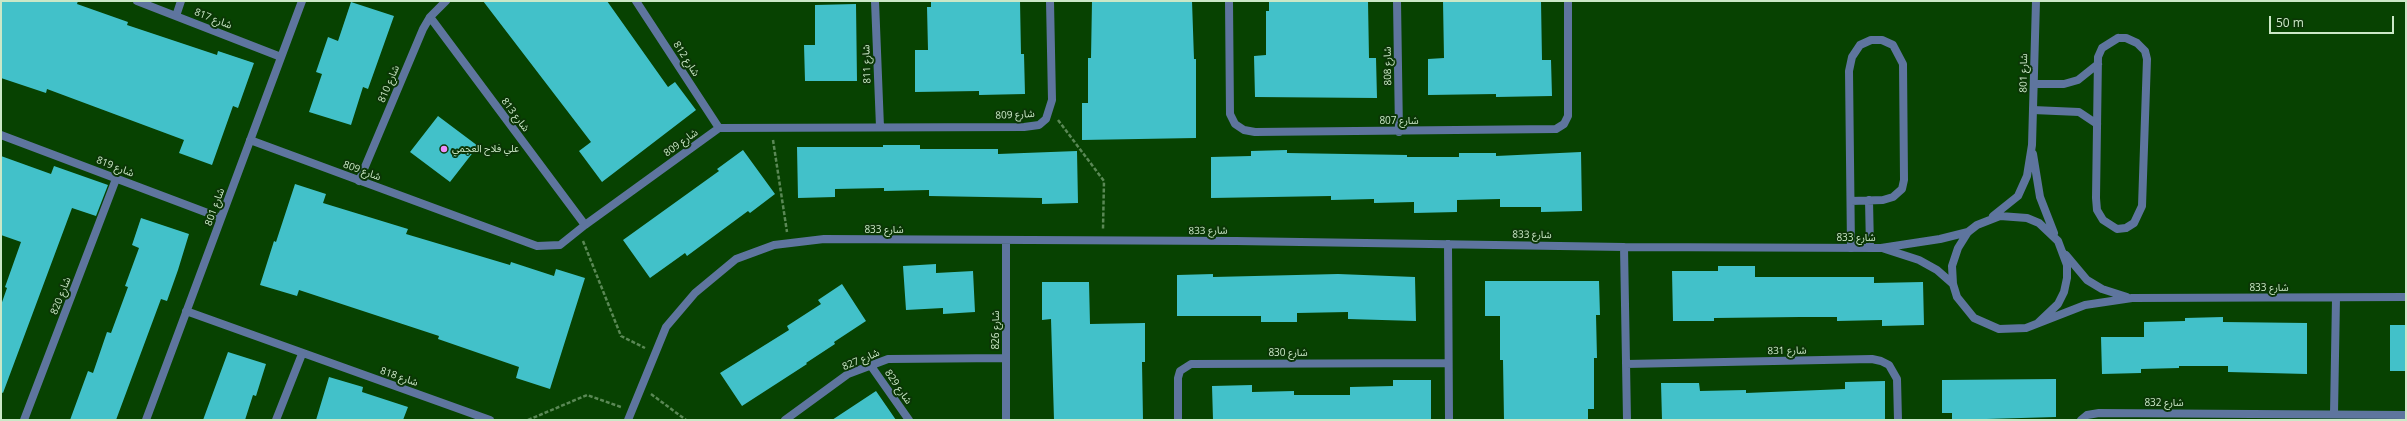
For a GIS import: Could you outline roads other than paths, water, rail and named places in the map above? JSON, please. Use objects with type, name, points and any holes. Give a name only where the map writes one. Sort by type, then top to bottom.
[{"type":"street","name":"شارع 817","points":[[137,1],[281,57]]},
{"type":"street","points":[[176,16],[181,1]]},
{"type":"street","name":"شارع 801","points":[[146,420],[302,1]]},
{"type":"street","name":"شارع 810","points":[[359,180],[423,29],[430,17],[446,1]]},
{"type":"street","name":"شارع 812","points":[[636,1],[719,128]]},
{"type":"street","name":"شارع 811","points":[[875,1],[880,127]]},
{"type":"street","name":"شارع 809","points":[[250,140],[538,246],[560,245],[582,227],[719,128],[1024,127],[1039,125],[1046,119],[1052,100],[1050,1]]},
{"type":"street","name":"شارع 807","points":[[1229,1],[1230,114],[1235,124],[1244,130],[1254,132],[1399,132],[1544,130],[1556,128],[1564,124],[1568,116],[1568,1]]},
{"type":"street","name":"شارع 808","points":[[1397,1],[1399,132]]},
{"type":"street","name":"شارع 801","points":[[1987,220],[2018,196],[2027,176],[2032,145],[2036,1]]},
{"type":"street","name":"شارع 813","points":[[430,17],[582,227]]},
{"type":"street","points":[[2118,38],[2126,38],[2137,43],[2145,51],[2147,59],[2142,206],[2134,223],[2126,228],[2117,229],[2110,226],[2103,220],[2098,210],[2098,64],[2102,48],[2118,38]]},
{"type":"street","points":[[1851,201],[1893,196],[1902,189],[1904,180],[1903,64],[1893,45],[1882,40],[1871,40],[1860,45],[1852,57],[1849,71],[1851,248]]},
{"type":"street","points":[[2034,84],[2064,84],[2078,80],[2098,64]]},
{"type":"street","points":[[2033,110],[2079,112],[2097,124]]},
{"type":"street","name":"شارع 819","points":[[1,135],[221,218]]},
{"type":"street","name":"شارع 801","points":[[2032,145],[2040,197],[2058,241]]},
{"type":"street","name":"شارع 820","points":[[24,420],[116,179]]},
{"type":"street","points":[[1869,200],[1870,248]]},
{"type":"street","points":[[2000,216],[2027,218],[2039,223],[2058,241],[2063,251],[2067,278],[2064,292],[2058,304],[2038,323],[2026,328],[2012,330],[1986,325],[1974,318],[1964,309],[1953,284],[1952,266],[1958,248],[1968,232],[1987,220],[2000,216]]},
{"type":"street","name":"شارع 833","points":[[628,420],[666,327],[690,299],[736,259],[774,245],[788,243],[824,239],[1103,242],[1236,241],[1624,247],[1881,248],[1940,239],[1968,232]]},
{"type":"street","name":"شارع 826","points":[[1006,241],[1006,420]]},
{"type":"street","points":[[1448,244],[1449,420]]},
{"type":"street","points":[[1624,247],[1627,420]]},
{"type":"street","name":"شارع 833","points":[[1881,248],[1919,260],[1937,270],[1953,284]]},
{"type":"street","name":"شارع 833","points":[[2063,251],[2087,280],[2102,289],[2132,298]]},
{"type":"street","name":"شارع 833","points":[[2038,323],[2085,305],[2132,298],[2406,297]]},
{"type":"street","points":[[2334,414],[2336,298]]},
{"type":"street","name":"شارع 818","points":[[186,311],[302,354],[490,420]]},
{"type":"street","points":[[276,420],[302,354]]},
{"type":"street","name":"شارع 827","points":[[785,420],[848,374],[888,359],[1006,358]]},
{"type":"street","name":"شارع 831","points":[[1626,364],[1881,361],[1889,365],[1897,380],[1898,420]]},
{"type":"street","name":"شارع 830","points":[[1178,420],[1178,378],[1180,371],[1191,364],[1448,363]]},
{"type":"street","name":"شارع 829","points":[[871,366],[909,420]]},
{"type":"street","name":"شارع 832","points":[[2080,420],[2087,415],[2099,413],[2248,417],[2334,414],[2406,415]]},
{"type":"place","name":"علي فلاح العجمي","points":[[444,149]]}]
